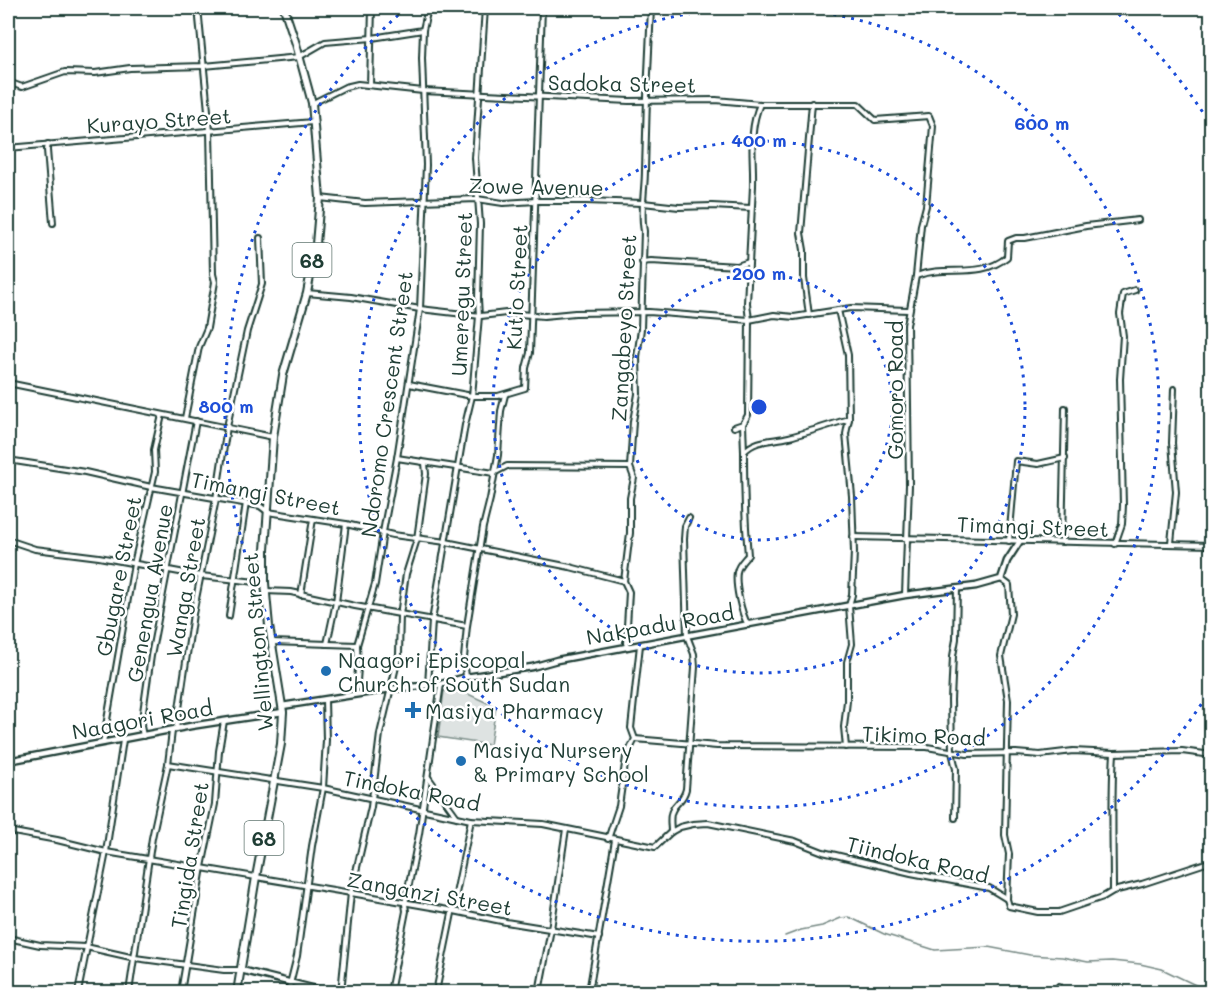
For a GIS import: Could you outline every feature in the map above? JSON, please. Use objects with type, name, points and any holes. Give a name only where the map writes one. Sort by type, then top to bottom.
[{"type":"main road","name":"Wellington Street","points":[[237,993],[281,744],[283,709],[265,591],[273,438],[283,375],[307,293],[320,198],[312,103],[284,8]]},
{"type":"street","points":[[185,418],[199,347],[207,328],[215,282],[210,131],[198,8]]},
{"type":"street","points":[[370,85],[372,8]]},
{"type":"street","name":"Ndoromo Crescent Street","points":[[356,694],[357,645],[375,584],[398,458],[420,309],[426,136],[423,30],[428,8]]},
{"type":"street","name":"Umeregu Street","points":[[428,685],[433,619],[465,424],[472,396],[479,315],[480,224],[476,158],[485,8]]},
{"type":"street","name":"Kutio Street","points":[[506,395],[525,388],[530,352],[542,8]]},
{"type":"street","name":"Zangabeyo Street","points":[[628,647],[626,644],[629,592],[624,581],[630,533],[630,498],[634,478],[630,466],[633,421],[638,394],[644,231],[642,219],[651,8]]},
{"type":"street","points":[[8,82],[22,87],[64,72],[95,73],[130,68],[204,66],[299,57],[325,42],[423,30]]},
{"type":"street","name":"Sadoka Street","points":[[312,103],[345,87],[370,85],[423,91],[646,101],[716,100],[760,104],[858,105],[874,120],[929,116]]},
{"type":"street","points":[[808,315],[801,233],[812,103]]},
{"type":"street","points":[[737,627],[741,613],[737,572],[748,555],[744,519],[746,504],[742,432],[748,415],[749,320],[747,303],[753,184],[752,136],[760,104]]},
{"type":"street","name":"Gomoro Road","points":[[905,595],[909,485],[907,325],[916,276],[921,225],[926,206],[933,126],[929,116]]},
{"type":"street","name":"Kurayo Street","points":[[8,148],[314,122]]},
{"type":"street","points":[[48,144],[54,223]]},
{"type":"street","name":"Zowe Avenue","points":[[320,198],[365,203],[478,200],[503,203],[536,201],[643,203],[679,207],[751,208]]},
{"type":"street","points":[[916,276],[928,272],[972,272],[1000,263],[1007,257],[1008,241],[1016,238],[1138,220]]},
{"type":"street","name":"Wanga Street","points":[[129,993],[149,858],[216,499],[227,427],[247,332],[262,284],[260,238]]},
{"type":"street","points":[[642,262],[737,266],[749,262]]},
{"type":"street","points":[[1115,544],[1122,524],[1120,379],[1123,336],[1120,314],[1123,294],[1135,290]]},
{"type":"street","points":[[307,293],[479,315],[641,312],[680,313],[749,320],[774,315],[794,317],[838,310],[881,308],[909,310]]},
{"type":"street","points":[[838,310],[848,355],[849,419],[846,434],[853,537],[852,595],[849,606],[852,644],[847,662],[844,727],[846,747]]},
{"type":"street","points":[[8,383],[273,438]]},
{"type":"street","points":[[409,384],[472,396],[506,395],[501,411],[498,455],[479,549],[467,626],[464,658],[466,677]]},
{"type":"street","points":[[1171,543],[1176,492],[1172,443],[1174,389]]},
{"type":"street","points":[[1062,542],[1065,408]]},
{"type":"street","name":"Gbugare Street","points":[[103,743],[134,564],[155,472],[154,450],[162,415]]},
{"type":"street","points":[[744,452],[747,447],[758,443],[788,438],[849,419]]},
{"type":"street","name":"Genengua Avenue","points":[[143,736],[141,726],[196,421]]},
{"type":"street","points":[[742,432],[735,427],[743,424]]},
{"type":"street","points":[[398,458],[494,472],[507,466],[630,466]]},
{"type":"street","points":[[1009,542],[1016,461],[1038,464],[1065,458]]},
{"type":"street","name":"Timangi Street","points":[[8,460],[85,472],[151,487],[246,503],[260,506],[268,512],[346,524],[393,535],[447,542],[570,567],[624,581]]},
{"type":"street","points":[[341,993],[351,893],[371,807],[380,734],[399,654],[400,615],[406,574],[417,539],[426,474],[425,463]]},
{"type":"street","points":[[229,616],[246,503]]},
{"type":"street","points":[[671,832],[672,810],[684,798],[686,789],[695,668],[694,654],[687,636],[684,539],[685,526],[689,518]]},
{"type":"street","points":[[301,595],[313,519]]},
{"type":"street","points":[[327,644],[336,602],[346,524]]},
{"type":"street","name":"Timangi Street","points":[[853,537],[1212,545]]},
{"type":"street","points":[[8,540],[35,549],[99,556],[168,571],[265,583]]},
{"type":"street","points":[[1006,899],[1009,854],[1005,835],[1008,700],[1001,656],[1011,614],[1009,585],[1001,579],[1007,561],[1020,541]]},
{"type":"street","name":"Nakpadu Road","points":[[283,709],[391,688],[441,684],[466,677],[532,667],[557,660],[1001,579]]},
{"type":"street","points":[[955,818],[956,769],[952,752],[951,700],[957,588]]},
{"type":"street","points":[[265,591],[301,595],[467,626]]},
{"type":"street","points":[[741,613],[748,625]]},
{"type":"street","points":[[272,642],[357,645]]},
{"type":"street","points":[[608,839],[620,807],[626,757],[635,739],[631,728],[640,645]]},
{"type":"street","points":[[390,993],[401,946],[405,904],[441,684]]},
{"type":"street","points":[[288,993],[297,956],[306,886],[323,788],[326,740],[325,699]]},
{"type":"street","name":"Naagori Road","points":[[8,760],[283,709]]},
{"type":"street","name":"Tingida Street","points":[[182,993],[202,867],[215,804],[224,721]]},
{"type":"street","name":"Tikimo Road","points":[[635,739],[688,745],[927,747],[967,754],[1182,751],[1212,755]]},
{"type":"street","points":[[78,993],[106,852],[123,740]]},
{"type":"street","points":[[1113,891],[1111,804],[1114,753]]},
{"type":"street","name":"Tindoka Road","points":[[168,764],[323,788],[471,820],[543,824],[615,840]]},
{"type":"street","points":[[427,777],[458,817]]},
{"type":"street","points":[[436,993],[471,820]]},
{"type":"street","name":"Tiindoka Road","points":[[615,840],[655,847],[671,832],[693,824],[708,823],[795,841],[823,852],[911,873],[989,888],[1006,899],[1009,906],[1038,912],[1059,912],[1113,891],[1212,861]]},
{"type":"street","points":[[539,993],[566,829]]},
{"type":"street","name":"Zanganzi Street","points":[[8,831],[106,852],[599,937]]},
{"type":"street","points":[[589,993],[615,840]]},
{"type":"street","points":[[8,938],[40,945],[86,947],[135,958],[224,970],[241,970],[290,981],[328,993]]},
{"type":"street","points":[[1059,986],[1059,993]]},
{"type":"shaded area","points":[[444,691],[466,693],[496,707],[490,745],[438,737]]},
{"type":"waterway","points":[[785,936],[849,917],[884,934],[935,950],[988,947],[1088,962],[1112,961],[1140,964],[1162,969],[1210,992]]},
{"type":"place","name":"Naagori Episcopal Church of South Sudan","points":[[326,671]]},
{"type":"place","name":"Masiya Pharmacy","points":[[413,710]]},
{"type":"place","name":"Masiya Nursery & Primary School","points":[[461,761]]}]
